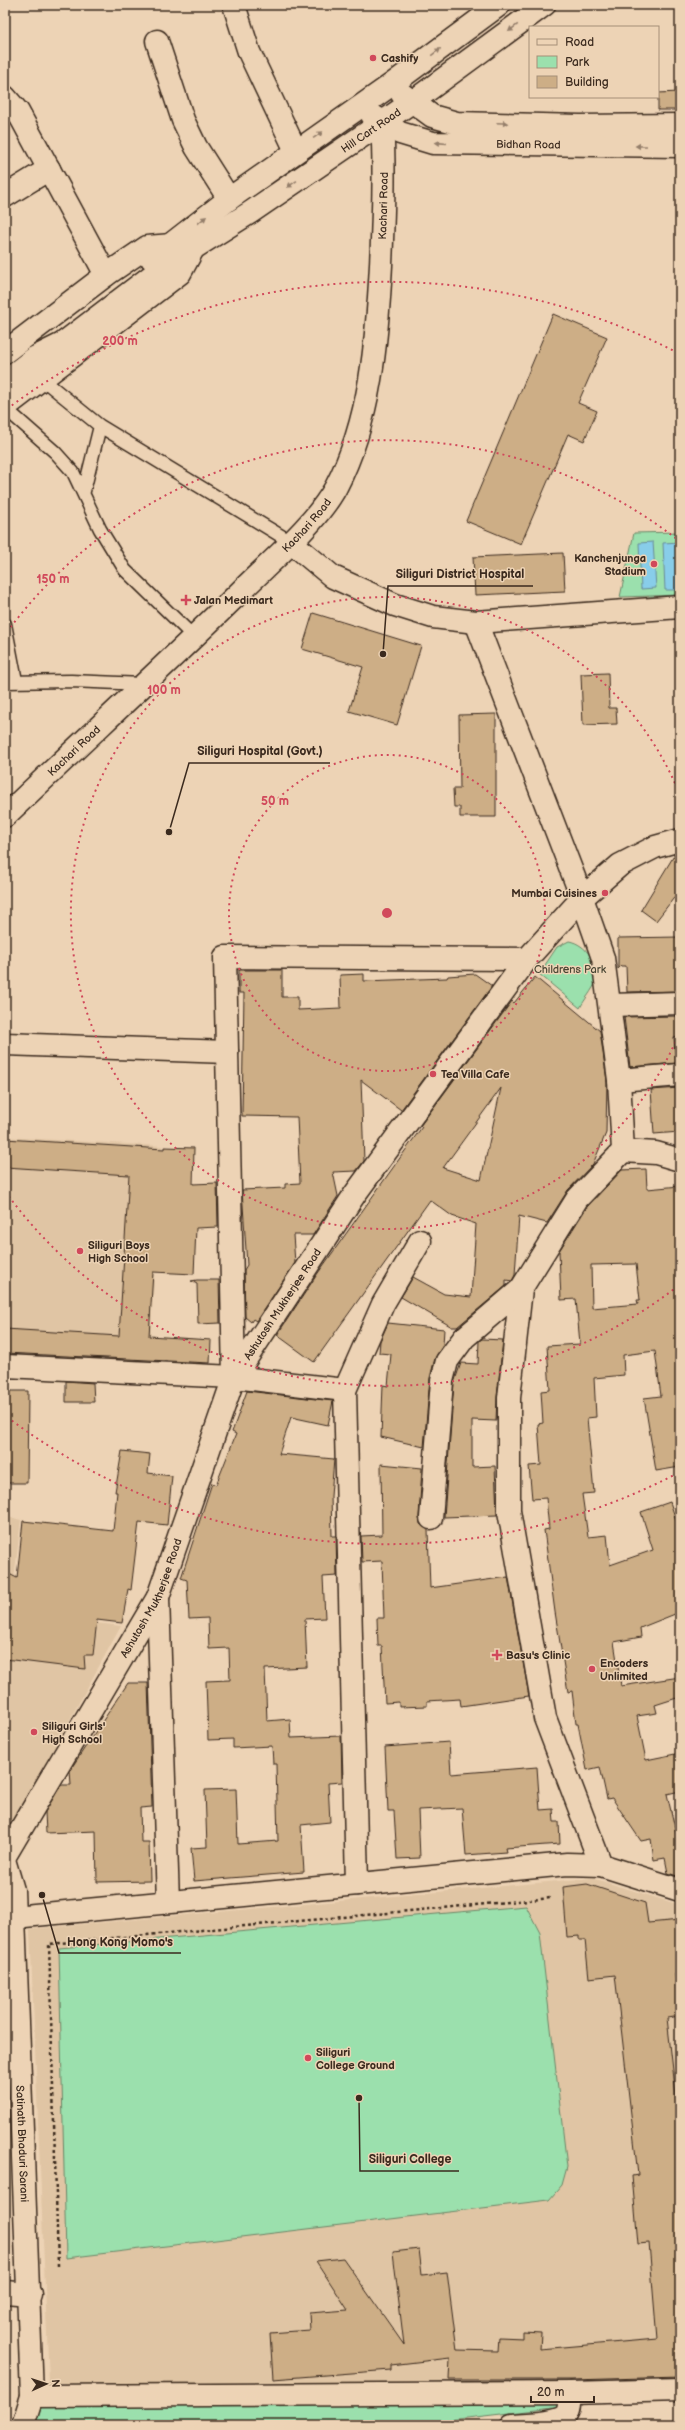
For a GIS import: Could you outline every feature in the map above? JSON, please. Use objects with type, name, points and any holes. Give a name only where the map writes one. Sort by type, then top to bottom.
[{"type":"street","points":[[234,5],[249,52],[296,151]]},
{"type":"street","points":[[5,381],[36,358],[62,344],[158,263],[172,245],[229,199],[391,85],[480,11],[499,5]]},
{"type":"street","name":"Hill Cart Road","points":[[158,263],[193,249],[251,212],[412,102],[544,5]]},
{"type":"street","points":[[157,41],[183,120],[196,147],[229,199]]},
{"type":"street","name":"Bidhan Road","points":[[391,85],[432,116],[444,120],[470,123],[580,126],[680,125]]},
{"type":"street","points":[[5,97],[18,112],[106,275]]},
{"type":"street","name":"Bidhan Road","points":[[361,106],[382,122],[415,138],[433,143],[680,146]]},
{"type":"street","name":"Kachari Road","points":[[5,816],[194,637],[291,542],[335,489],[355,440],[368,387],[377,319],[382,234],[382,122]]},
{"type":"street","points":[[470,123],[470,144]]},
{"type":"street","points":[[5,196],[48,169]]},
{"type":"street","points":[[5,352],[106,275],[147,247],[172,245]]},
{"type":"street","points":[[5,408],[180,272],[193,249]]},
{"type":"street","points":[[291,542],[333,577],[395,605],[433,617],[476,622],[680,608]]},
{"type":"street","points":[[431,1518],[442,1381],[447,1361],[464,1338],[521,1289],[577,1199],[623,1151],[619,1080],[611,1006],[603,958],[582,898],[476,622]]},
{"type":"street","name":"Ashutosh Mukherjee Road","points":[[5,1856],[158,1597],[234,1377],[355,1194],[527,959],[582,898],[620,865],[655,847],[680,840]]},
{"type":"street","points":[[234,1377],[225,957],[527,959]]},
{"type":"street","points":[[611,1006],[680,1003]]},
{"type":"street","points":[[5,1044],[227,1052]]},
{"type":"street","points":[[619,1080],[680,1075]]},
{"type":"street","points":[[623,1151],[656,1153],[680,1160]]},
{"type":"street","points":[[357,1884],[345,1390],[383,1304],[420,1241]]},
{"type":"street","points":[[521,1289],[509,1398],[509,1511],[545,1718],[602,1865]]},
{"type":"street","points":[[5,1366],[234,1377],[345,1390]]},
{"type":"street","points":[[158,1597],[168,1902]]},
{"type":"street","name":"Satinath Bhaduri Sarani","points":[[5,1863],[13,1890],[13,2084],[30,2294],[32,2396],[23,2425]]},
{"type":"street","points":[[14,1917],[567,1864],[602,1865],[680,1890]]},
{"type":"street","points":[[5,2292],[30,2294]]},
{"type":"street","points":[[32,2396],[571,2393],[680,2390]]},
{"type":"street","points":[[512,2425],[557,2421],[568,2414],[571,2393]]},
{"type":"lane","points":[[42,379],[100,426],[291,542]]},
{"type":"lane","points":[[5,408],[55,452],[74,472],[100,529],[125,570],[194,637]]},
{"type":"lane","points":[[84,492],[100,426]]},
{"type":"lane","points":[[5,624],[11,682],[144,684]]},
{"type":"path","points":[[58,2266],[49,1944],[551,1898]]},
{"type":"shaded area","name":"Siliguri Boys High School","points":[[5,1137],[162,1146],[149,1365],[5,1355]]},
{"type":"shaded area","name":"Siliguri Girls' High School","points":[[5,1516],[21,1520],[10,1613],[121,1626],[5,1838]]},
{"type":"shaded area","points":[[592,1878],[680,1905],[680,2381],[160,2390],[49,2382],[30,1929]]},
{"type":"green space","name":"Kanchenjunga Stadium","points":[[680,532],[680,595],[620,597],[634,533]]},
{"type":"green space","name":"Childrens Park","points":[[569,941],[586,950],[596,968],[596,981],[580,1008],[539,974],[557,947]]},
{"type":"green space","name":"Siliguri College Ground","points":[[526,1906],[540,1933],[567,2167],[562,2185],[549,2200],[66,2258],[59,1948]]},
{"type":"green space","points":[[562,2400],[562,2407],[406,2425],[28,2425],[35,2405]]},
{"type":"water","points":[[653,542],[656,588],[641,589],[639,543]]},
{"type":"water","points":[[680,542],[680,590],[665,590],[663,543]]},
{"type":"building","points":[[680,92],[680,110],[658,110],[659,93]]},
{"type":"building","points":[[553,314],[607,337],[578,403],[597,411],[584,441],[568,434],[521,544],[466,521]]},
{"type":"building","points":[[563,553],[565,591],[475,595],[473,557]]},
{"type":"building","points":[[313,613],[421,646],[397,725],[349,711],[363,667],[302,649]]},
{"type":"building","points":[[608,673],[609,708],[616,708],[617,724],[583,725],[581,674]]},
{"type":"building","points":[[496,714],[496,817],[460,817],[460,807],[454,807],[453,789],[460,789],[459,715]]},
{"type":"building","points":[[680,853],[680,890],[656,921],[641,910],[675,854]]},
{"type":"building","points":[[680,937],[680,991],[627,992],[626,966],[621,966],[618,969],[618,938]]},
{"type":"building","points":[[239,970],[282,970],[282,997],[298,997],[298,1010],[341,1008],[340,975],[364,974],[364,981],[447,978],[448,976],[475,974],[492,986],[401,1110],[361,1080],[364,1161],[356,1171],[333,1172],[338,1196],[313,1235],[293,1235],[295,1263],[256,1321],[253,1319],[251,1322],[245,1317],[244,1270],[247,1265],[242,1190],[285,1188],[285,1184],[300,1183],[297,1117],[242,1116],[244,993],[239,993]]},
{"type":"building","points":[[535,977],[600,1031],[607,1081],[606,1133],[593,1164],[568,1190],[547,1223],[519,1216],[515,1275],[512,1281],[506,1280],[506,1286],[457,1327],[452,1327],[401,1297],[413,1277],[444,1294],[471,1297],[476,1224],[452,1216],[430,1200],[314,1362],[277,1335],[318,1273],[422,1127],[420,1126],[512,1001],[514,1003]],"holes":[[[501,1088],[481,1180],[443,1168]]]},
{"type":"building","points":[[680,1016],[680,1036],[674,1037],[676,1063],[630,1067],[624,1017]]},
{"type":"building","points":[[680,1088],[680,1132],[654,1134],[651,1090]]},
{"type":"building","points":[[5,1139],[164,1149],[164,1147],[194,1148],[193,1184],[217,1183],[218,1227],[196,1228],[194,1274],[153,1272],[149,1336],[211,1340],[210,1363],[5,1353],[5,1329],[119,1336],[129,1175],[5,1167]]},
{"type":"building","points":[[646,1169],[647,1189],[680,1186],[680,1467],[656,1471],[644,1398],[661,1396],[655,1351],[623,1355],[624,1375],[594,1378],[596,1417],[587,1418],[594,1493],[582,1494],[588,1537],[607,1535],[610,1565],[653,1550],[641,1512],[670,1502],[680,1532],[680,1612],[640,1628],[641,1637],[614,1642],[621,1686],[680,1677],[680,1697],[655,1705],[657,1713],[637,1716],[646,1760],[680,1753],[680,1791],[667,1794],[677,1837],[680,1836],[680,1877],[668,1873],[665,1858],[654,1860],[651,1839],[641,1841],[612,1798],[607,1799],[600,1767],[587,1770],[578,1724],[576,1724],[572,1691],[568,1692],[555,1612],[544,1530],[549,1529],[546,1498],[532,1499],[529,1466],[541,1465],[538,1424],[543,1423],[541,1391],[550,1390],[547,1346],[580,1344],[576,1299],[561,1300],[559,1251],[587,1207],[622,1170]],"holes":[[[636,1264],[640,1300],[637,1300],[638,1304],[592,1308],[591,1265]]]},
{"type":"building","points":[[219,1280],[220,1323],[198,1324],[197,1284],[191,1281]]},
{"type":"building","points":[[388,1323],[444,1329],[443,1345],[435,1358],[430,1378],[424,1447],[381,1437],[383,1385],[388,1386],[391,1354],[379,1353],[380,1341]]},
{"type":"building","points":[[482,1339],[503,1340],[496,1421],[472,1420],[472,1467],[495,1466],[497,1515],[444,1517],[454,1383],[461,1363],[478,1364],[479,1341]]},
{"type":"building","points":[[66,1381],[93,1383],[94,1402],[66,1402]]},
{"type":"building","points":[[5,1391],[28,1391],[27,1483],[5,1483]]},
{"type":"building","points":[[247,1391],[333,1401],[328,1425],[291,1417],[279,1454],[334,1459],[331,1496],[332,1536],[336,1536],[337,1576],[323,1577],[325,1618],[305,1619],[307,1667],[265,1669],[267,1721],[290,1719],[291,1738],[341,1736],[342,1782],[328,1783],[330,1822],[301,1825],[304,1872],[194,1881],[191,1848],[207,1847],[205,1790],[236,1789],[238,1844],[278,1841],[276,1764],[273,1764],[272,1746],[233,1748],[233,1739],[208,1740],[206,1681],[230,1680],[229,1648],[209,1649],[208,1618],[189,1619],[187,1580],[181,1578],[212,1483],[216,1485],[236,1434],[232,1432]]},
{"type":"building","points":[[122,1451],[150,1454],[148,1473],[172,1476],[167,1525],[139,1522],[131,1590],[128,1589],[122,1623],[97,1620],[93,1655],[84,1655],[85,1669],[5,1659],[5,1572],[17,1578],[23,1521],[113,1531],[117,1492],[115,1492]]},
{"type":"building","points":[[381,1464],[422,1468],[419,1517],[420,1524],[428,1530],[430,1588],[508,1577],[529,1696],[461,1706],[460,1699],[427,1701],[427,1706],[399,1707],[399,1702],[385,1703],[382,1646],[378,1646],[377,1618],[384,1618],[382,1561],[362,1562],[361,1536],[382,1535]]},
{"type":"building","points":[[128,1683],[148,1683],[152,1807],[140,1808],[141,1842],[149,1842],[150,1881],[97,1882],[96,1831],[46,1833],[45,1812],[61,1785],[71,1785],[70,1770]]},
{"type":"building","points":[[449,1742],[451,1774],[537,1767],[540,1810],[553,1809],[554,1822],[559,1822],[560,1844],[505,1848],[506,1852],[466,1855],[462,1808],[418,1810],[420,1858],[397,1859],[394,1811],[388,1811],[385,1747]]},
{"type":"building","points":[[587,1884],[645,1903],[648,1923],[680,1920],[680,1974],[675,1974],[679,2016],[667,2018],[680,2131],[680,2377],[571,2380],[449,2380],[450,2358],[391,2365],[391,2370],[273,2379],[270,2333],[310,2330],[309,2313],[348,2310],[316,2261],[343,2258],[404,2345],[393,2252],[419,2249],[422,2275],[447,2272],[457,2350],[498,2351],[499,2337],[523,2338],[523,2332],[541,2333],[540,2349],[657,2339],[649,2243],[638,2244],[632,2176],[638,2175],[615,1975],[589,1978],[585,1940],[579,1940],[579,1936],[567,1937],[563,1887]]},
{"type":"place","name":"Cashify","points":[[373,58]]},
{"type":"place","name":"Kanchenjunga Stadium","points":[[654,564]]},
{"type":"place","name":"Jalan Medimart","points":[[186,600]]},
{"type":"place","name":"Siliguri District Hospital","points":[[383,654]]},
{"type":"place","name":"Siliguri Hospital (Govt.)","points":[[169,832]]},
{"type":"place","name":"Mumbai Cuisines","points":[[605,893]]},
{"type":"place","name":"Tea Villa Cafe","points":[[433,1074]]},
{"type":"place","name":"Siliguri Boys High School","points":[[80,1251]]},
{"type":"place","name":"Basu's Clinic","points":[[497,1655]]},
{"type":"place","name":"Encoders Unlimited","points":[[592,1669]]},
{"type":"place","name":"Siliguri Girls' High School","points":[[34,1732]]},
{"type":"place","name":"Hong Kong Momo's","points":[[42,1895]]},
{"type":"place","name":"Siliguri College Ground","points":[[308,2058]]},
{"type":"place","name":"Siliguri College","points":[[359,2098]]}]
